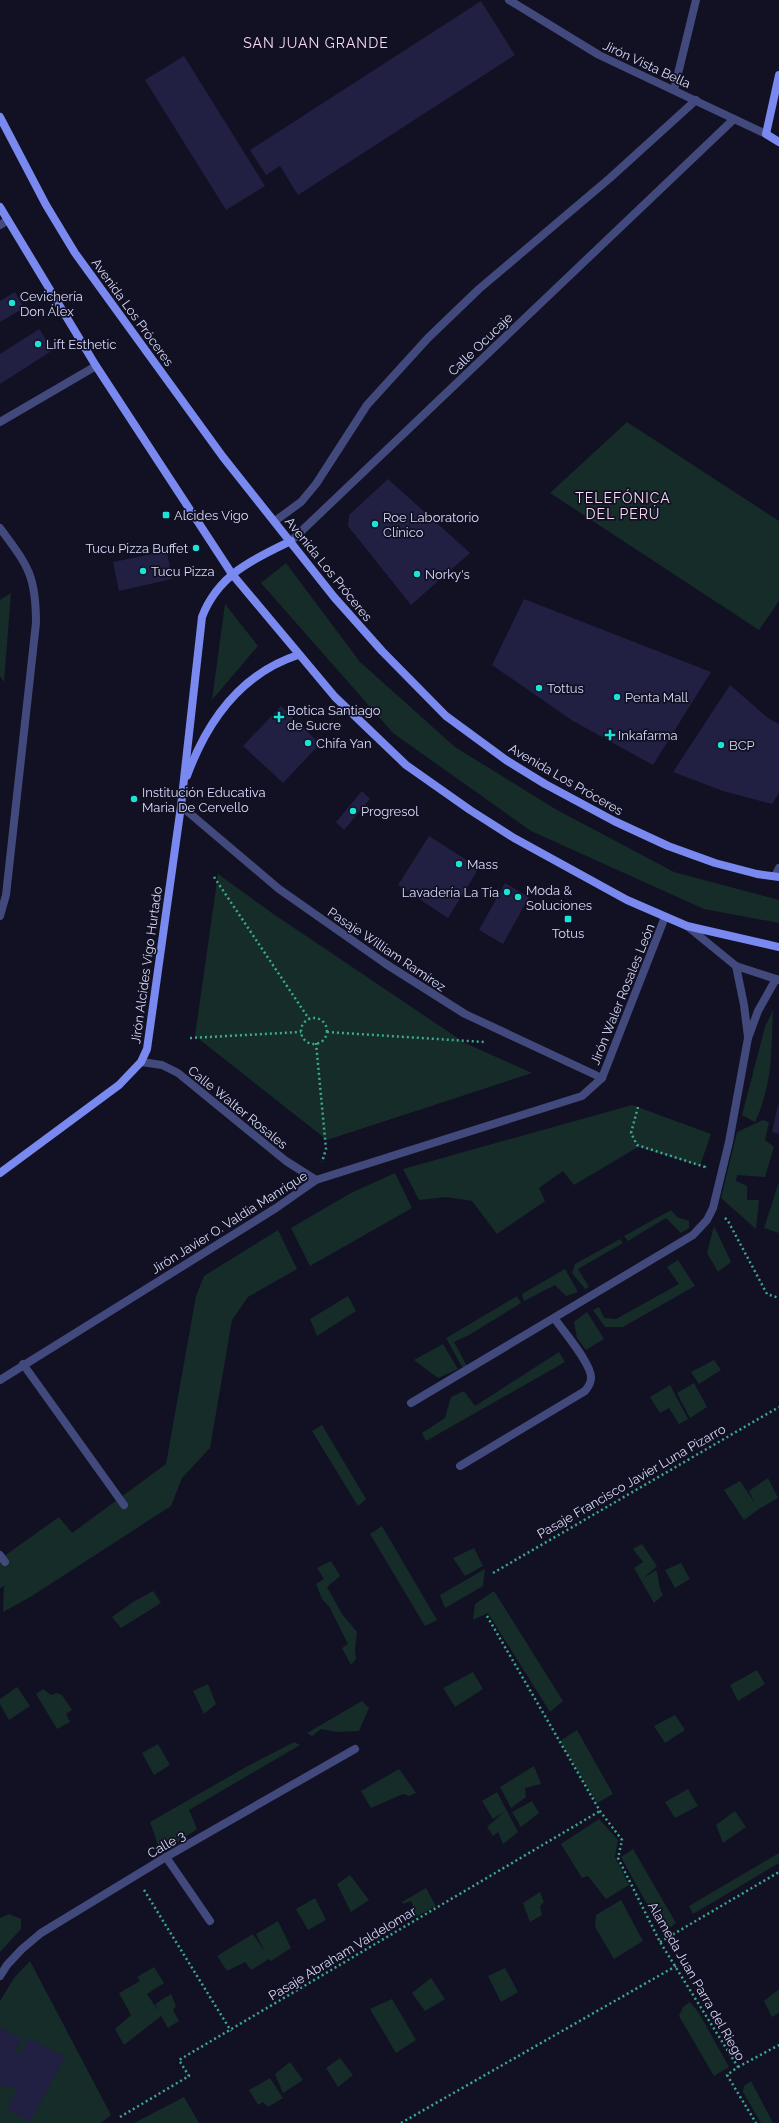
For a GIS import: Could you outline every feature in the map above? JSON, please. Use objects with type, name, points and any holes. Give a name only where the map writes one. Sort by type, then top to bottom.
[{"type":"main road","points":[[766,134],[779,75]]},
{"type":"main road","name":"Avenida Los Próceres","points":[[0,117],[46,205],[75,253],[223,457],[334,597],[382,651],[446,716],[506,760],[545,784],[614,821],[668,846],[715,863],[777,876]]},
{"type":"main road","name":"Jirón Vista Bella","points":[[766,134],[779,142]]},
{"type":"main road","points":[[0,207],[96,366],[232,574],[298,655],[335,697],[412,770],[514,838],[626,900],[665,917],[687,926],[779,947]]},
{"type":"main road","name":"Calle Ocucaje","points":[[232,574],[258,557],[291,541]]},
{"type":"main road","name":"Jirón Alcides Vigo Hurtado","points":[[0,1172],[119,1085],[141,1062],[149,1040],[181,806],[202,617],[207,603],[218,586],[232,574]]},
{"type":"main road","name":"Jirón Alcides Vigo Hurtado","points":[[183,788],[195,754],[210,725],[246,683],[262,670],[280,661],[298,655]]},
{"type":"street","name":"Jirón Vista Bella","points":[[509,0],[599,55],[766,134]]},
{"type":"street","points":[[674,90],[696,0]]},
{"type":"street","points":[[275,521],[301,502],[316,484],[367,405],[428,338],[479,290],[610,178],[696,100]]},
{"type":"street","name":"Calle Ocucaje","points":[[291,541],[734,118]]},
{"type":"street","points":[[0,225],[8,220]]},
{"type":"street","points":[[0,422],[96,366]]},
{"type":"street","points":[[0,528],[24,561],[33,579],[36,599],[36,623],[6,895],[0,916]]},
{"type":"street","name":"Pasaje William Ramírez","points":[[181,806],[279,890],[386,964],[465,1014],[602,1078]]},
{"type":"street","points":[[777,876],[779,868]]},
{"type":"street","name":"Jirón Waler Rosales León","points":[[582,1096],[602,1078],[665,917]]},
{"type":"street","points":[[411,1403],[555,1319],[693,1235],[707,1220],[713,1208],[729,1142],[748,1038],[758,1011],[777,980],[736,966],[687,926]]},
{"type":"street","points":[[736,966],[744,1005],[748,1038]]},
{"type":"street","name":"Calle Walter Rosales","points":[[141,1062],[162,1065],[178,1074],[286,1160],[316,1180]]},
{"type":"street","name":"Jirón Javier O. Valdia Manrique","points":[[0,1380],[23,1364],[276,1208],[316,1180],[582,1096]]},
{"type":"street","points":[[460,1466],[585,1391],[590,1385],[592,1376],[588,1366],[555,1319]]},
{"type":"street","points":[[23,1364],[124,1505]]},
{"type":"street","name":"Calle 3","points":[[0,1976],[7,1965],[22,1949],[41,1933],[166,1857],[355,1749]]},
{"type":"street","points":[[166,1857],[210,1921]]},
{"type":"path","points":[[214,877],[309,1019]]},
{"type":"path","points":[[318,1018],[321,1020],[326,1032],[323,1040],[316,1043],[307,1042],[300,1032],[303,1024],[309,1019],[318,1018]]},
{"type":"path","points":[[190,1038],[300,1032]]},
{"type":"path","points":[[326,1032],[491,1042]]},
{"type":"path","points":[[316,1043],[326,1149],[316,1180]]},
{"type":"path","points":[[638,1107],[631,1133],[637,1145],[705,1167],[703,1175]]},
{"type":"path","points":[[713,1208],[728,1221],[767,1294],[779,1298]]},
{"type":"path","name":"Pasaje Francisco Javier Luna Pizarro","points":[[493,1573],[779,1407]]},
{"type":"path","name":"Alameda Juan Parra del Riego","points":[[487,1616],[600,1811],[622,1840],[618,1858],[660,1942],[738,2067],[727,2075],[756,2123]]},
{"type":"path","name":"Pasaje Abraham Valdelomar","points":[[120,2118],[189,2076],[179,2060],[231,2031],[600,1811]]},
{"type":"path","points":[[660,1942],[779,1872]]},
{"type":"path","points":[[135,1876],[231,2031]]},
{"type":"path","points":[[401,2123],[676,1966]]},
{"type":"path","points":[[738,2067],[779,2045]]},
{"type":"green space","points":[[627,422],[779,521],[779,601],[759,630],[550,493]]},
{"type":"green space","points":[[286,563],[360,662],[455,747],[557,810],[674,872],[779,900],[779,923],[704,909],[531,831],[393,733],[261,583]]},
{"type":"green space","points":[[11,593],[4,682],[0,676],[0,600]]},
{"type":"green space","points":[[225,604],[258,646],[212,700]]},
{"type":"green space","points":[[218,874],[272,913],[465,1043],[532,1073],[327,1140],[195,1036]]},
{"type":"green space","points":[[773,1010],[768,1081],[761,1108],[755,1122],[742,1115],[765,1027]]},
{"type":"green space","points":[[632,1105],[711,1134],[700,1166],[638,1147],[574,1185],[563,1171],[539,1188],[545,1201],[497,1234],[472,1201],[446,1197],[419,1200],[403,1169]]},
{"type":"green space","points":[[763,1120],[769,1122],[765,1140],[774,1147],[765,1177],[737,1175],[736,1181],[747,1186],[747,1200],[759,1200],[756,1229],[721,1198],[737,1132]]},
{"type":"green space","points":[[395,1173],[412,1208],[310,1266],[291,1228],[351,1193]]},
{"type":"green space","points":[[779,1182],[779,1233],[764,1228]]},
{"type":"green space","points":[[671,1210],[677,1217],[689,1221],[689,1228],[681,1233],[666,1218],[628,1241],[624,1236]]},
{"type":"green space","points":[[714,1226],[731,1262],[718,1272],[707,1253]]},
{"type":"green space","points":[[278,1230],[297,1269],[248,1297],[232,1320],[210,1448],[182,1478],[171,1506],[32,1596],[3,1612],[4,1586],[0,1588],[0,1559],[59,1517],[72,1533],[166,1464],[196,1296],[204,1276]]},
{"type":"green space","points":[[620,1239],[623,1243],[578,1269],[589,1287],[585,1289],[572,1273],[575,1264]]},
{"type":"green space","points":[[678,1260],[695,1286],[623,1327],[605,1327],[593,1310],[599,1307],[604,1318],[616,1319],[679,1284],[667,1267]]},
{"type":"green space","points":[[565,1269],[578,1292],[566,1296],[555,1285],[524,1301],[522,1294]]},
{"type":"green space","points":[[348,1296],[356,1311],[317,1336],[310,1319]]},
{"type":"green space","points":[[517,1296],[521,1303],[469,1335],[454,1342],[467,1366],[462,1367],[446,1338]]},
{"type":"green space","points":[[587,1312],[604,1339],[586,1350],[577,1338],[574,1322]]},
{"type":"green space","points":[[443,1344],[458,1369],[438,1378],[414,1360]]},
{"type":"green space","points":[[559,1352],[565,1362],[426,1441],[422,1433],[445,1418],[451,1397],[464,1391],[475,1406]]},
{"type":"green space","points":[[714,1360],[721,1370],[699,1384],[691,1372]]},
{"type":"green space","points":[[694,1383],[707,1407],[690,1418],[677,1393]]},
{"type":"green space","points":[[670,1385],[688,1419],[679,1424],[669,1408],[660,1413],[650,1397]]},
{"type":"green space","points":[[322,1425],[366,1499],[358,1506],[312,1431]]},
{"type":"green space","points":[[768,1478],[778,1498],[744,1520],[724,1490],[740,1481],[755,1503],[749,1491]]},
{"type":"green space","points":[[382,1526],[437,1620],[425,1626],[370,1534]]},
{"type":"green space","points":[[642,1544],[657,1566],[644,1578],[656,1570],[663,1595],[654,1603],[634,1568],[643,1562],[633,1549]]},
{"type":"green space","points":[[474,1548],[483,1566],[465,1576],[453,1558]]},
{"type":"green space","points":[[331,1561],[340,1576],[327,1587],[342,1614],[357,1632],[355,1650],[356,1659],[351,1665],[342,1648],[348,1644],[330,1608],[322,1599],[316,1584],[324,1579],[317,1568]]},
{"type":"green space","points":[[681,1563],[690,1579],[675,1588],[665,1570]]},
{"type":"green space","points":[[485,1569],[483,1586],[445,1608],[440,1595]]},
{"type":"green space","points":[[153,1591],[161,1603],[121,1628],[112,1617],[133,1602]]},
{"type":"green space","points":[[494,1591],[563,1701],[550,1712],[488,1613],[473,1620],[475,1604]]},
{"type":"green space","points":[[757,1670],[765,1684],[738,1701],[730,1685]]},
{"type":"green space","points":[[473,1672],[483,1689],[455,1707],[443,1688]]},
{"type":"green space","points":[[208,1684],[216,1704],[204,1714],[193,1691]]},
{"type":"green space","points":[[17,1687],[30,1706],[9,1720],[0,1704],[0,1699]]},
{"type":"green space","points":[[43,1689],[51,1695],[56,1693],[62,1695],[72,1710],[66,1714],[70,1722],[57,1729],[36,1694]]},
{"type":"green space","points":[[362,1701],[369,1708],[359,1731],[336,1732],[321,1729],[312,1736],[307,1733]]},
{"type":"green space","points":[[675,1715],[685,1730],[665,1743],[654,1726]]},
{"type":"green space","points":[[577,1730],[613,1794],[597,1803],[560,1741]]},
{"type":"green space","points":[[294,1742],[300,1745],[189,1810],[197,1829],[166,1850],[158,1845],[150,1822],[246,1767]]},
{"type":"green space","points":[[158,1744],[170,1765],[154,1775],[142,1753]]},
{"type":"green space","points":[[534,1766],[541,1784],[525,1788],[526,1797],[511,1808],[500,1787]]},
{"type":"green space","points":[[399,1769],[416,1793],[409,1796],[403,1794],[371,1808],[361,1791]]},
{"type":"green space","points":[[688,1789],[698,1806],[675,1818],[665,1802]]},
{"type":"green space","points":[[497,1792],[518,1832],[503,1844],[498,1832],[493,1836],[487,1827],[504,1812],[493,1819],[482,1801]]},
{"type":"green space","points":[[532,1801],[539,1813],[521,1827],[512,1812]]},
{"type":"green space","points":[[735,1811],[746,1827],[723,1843],[716,1825]]},
{"type":"green space","points":[[599,1819],[618,1840],[615,1857],[629,1885],[606,1899],[588,1876],[582,1878],[561,1844]]},
{"type":"green space","points":[[633,1849],[676,1923],[663,1933],[621,1857]]},
{"type":"green space","points":[[779,1853],[779,1863],[693,1914],[689,1906]]},
{"type":"green space","points":[[350,1875],[369,1900],[351,1912],[337,1884]]},
{"type":"green space","points":[[426,1888],[436,1906],[412,1919],[409,1914],[415,1911],[411,1901],[403,1904],[402,1902]]},
{"type":"green space","points":[[540,1892],[544,1902],[540,1906],[542,1915],[530,1922],[523,1903]]},
{"type":"green space","points":[[315,1898],[326,1920],[308,1930],[296,1909]]},
{"type":"green space","points":[[621,1900],[643,1941],[614,1959],[595,1927],[596,1915]]},
{"type":"green space","points":[[9,1914],[21,1919],[21,1929],[0,1952],[0,1918]]},
{"type":"green space","points":[[278,1921],[291,1948],[271,1961],[269,1959],[251,1970],[245,1962],[227,1971],[217,1956],[253,1934],[265,1952],[256,1934]]},
{"type":"green space","points":[[30,1961],[111,2115],[101,2123],[0,2123],[0,2001],[14,1978]]},
{"type":"green space","points":[[154,1967],[164,1983],[147,1994],[159,2012],[155,2004],[171,1994],[176,2006],[173,2010],[179,2021],[168,2028],[161,2016],[124,2045],[115,2029],[131,2015],[119,1993],[140,1981],[137,1977]]},
{"type":"green space","points":[[505,1968],[518,1992],[501,2002],[488,1976]]},
{"type":"green space","points":[[431,1978],[445,1999],[425,2011],[412,1993]]},
{"type":"green space","points":[[779,1989],[779,2013],[772,2017],[764,2001]]},
{"type":"green space","points":[[392,1999],[416,2040],[396,2053],[370,2009]]},
{"type":"green space","points":[[690,2002],[699,2013],[729,2067],[714,2076],[679,2016],[683,2007]]},
{"type":"green space","points":[[340,2058],[353,2075],[338,2087],[326,2068]]},
{"type":"green space","points":[[290,2062],[303,2080],[283,2093],[275,2074]]},
{"type":"green space","points":[[270,2078],[283,2098],[268,2107],[263,2102],[258,2105],[249,2090]]},
{"type":"green space","points":[[751,2081],[773,2123],[761,2123],[743,2092],[744,2086]]},
{"type":"green space","points":[[184,2097],[199,2123],[134,2123]]},
{"type":"building","points":[[481,1],[515,55],[298,195],[280,166],[266,175],[250,150]]},
{"type":"building","points":[[184,56],[265,186],[226,210],[145,80]]},
{"type":"building","points":[[15,292],[24,308],[0,322],[0,301]]},
{"type":"building","points":[[39,329],[53,350],[0,384],[0,354]]},
{"type":"building","points":[[388,479],[470,553],[411,605],[348,526],[349,515]]},
{"type":"building","name":"Tucu Pizza","points":[[167,551],[172,579],[119,591],[113,562]]},
{"type":"building","name":"Penta Mall","points":[[524,599],[711,672],[653,765],[573,721],[492,665]]},
{"type":"building","name":"BCP","points":[[730,685],[768,718],[779,724],[779,793],[772,804],[723,791],[673,772]]},
{"type":"building","points":[[281,706],[320,744],[283,783],[243,746]]},
{"type":"building","name":"Progresol","points":[[362,791],[370,799],[344,830],[336,822]]},
{"type":"building","points":[[429,836],[479,868],[448,918],[398,885]]},
{"type":"building","points":[[505,883],[529,897],[503,944],[479,930]]},
{"type":"building","points":[[779,1105],[779,1134],[772,1132]]},
{"type":"building","points":[[0,2027],[22,2039],[15,2051],[20,2054],[29,2038],[65,2057],[30,2122],[7,2109],[18,2088],[0,2086]]},
{"type":"place","name":"Cevichería Don Álex","points":[[12,303]]},
{"type":"place","name":"Lift Esthetic","points":[[38,344]]},
{"type":"place","name":"Alcides Vigo","points":[[166,515]]},
{"type":"place","name":"Roe Laboratorio Clínico","points":[[375,524]]},
{"type":"place","name":"Tucu Pizza Buffet","points":[[196,548]]},
{"type":"place","name":"Tucu Pizza","points":[[143,571]]},
{"type":"place","name":"Norky's","points":[[417,574]]},
{"type":"place","name":"Tottus","points":[[539,688]]},
{"type":"place","name":"Penta Mall","points":[[617,697]]},
{"type":"place","name":"Botica Santiago de Sucre","points":[[279,717]]},
{"type":"place","name":"Inkafarma","points":[[610,735]]},
{"type":"place","name":"Chifa Yan","points":[[308,743]]},
{"type":"place","name":"BCP","points":[[721,745]]},
{"type":"place","name":"Institución Educativa Maria De Cervello","points":[[134,799]]},
{"type":"place","name":"Progresol","points":[[353,811]]},
{"type":"place","name":"Mass","points":[[459,864]]},
{"type":"place","name":"Lavadería La Tía","points":[[507,892]]},
{"type":"place","name":"Moda & Soluciones","points":[[518,897]]},
{"type":"place","name":"Totus","points":[[568,919]]},
{"type":"district","name":"SAN JUAN GRANDE","points":[[316,43]]},
{"type":"district","name":"TELEFÓNICA DEL PERÚ","points":[[623,506]]}]
